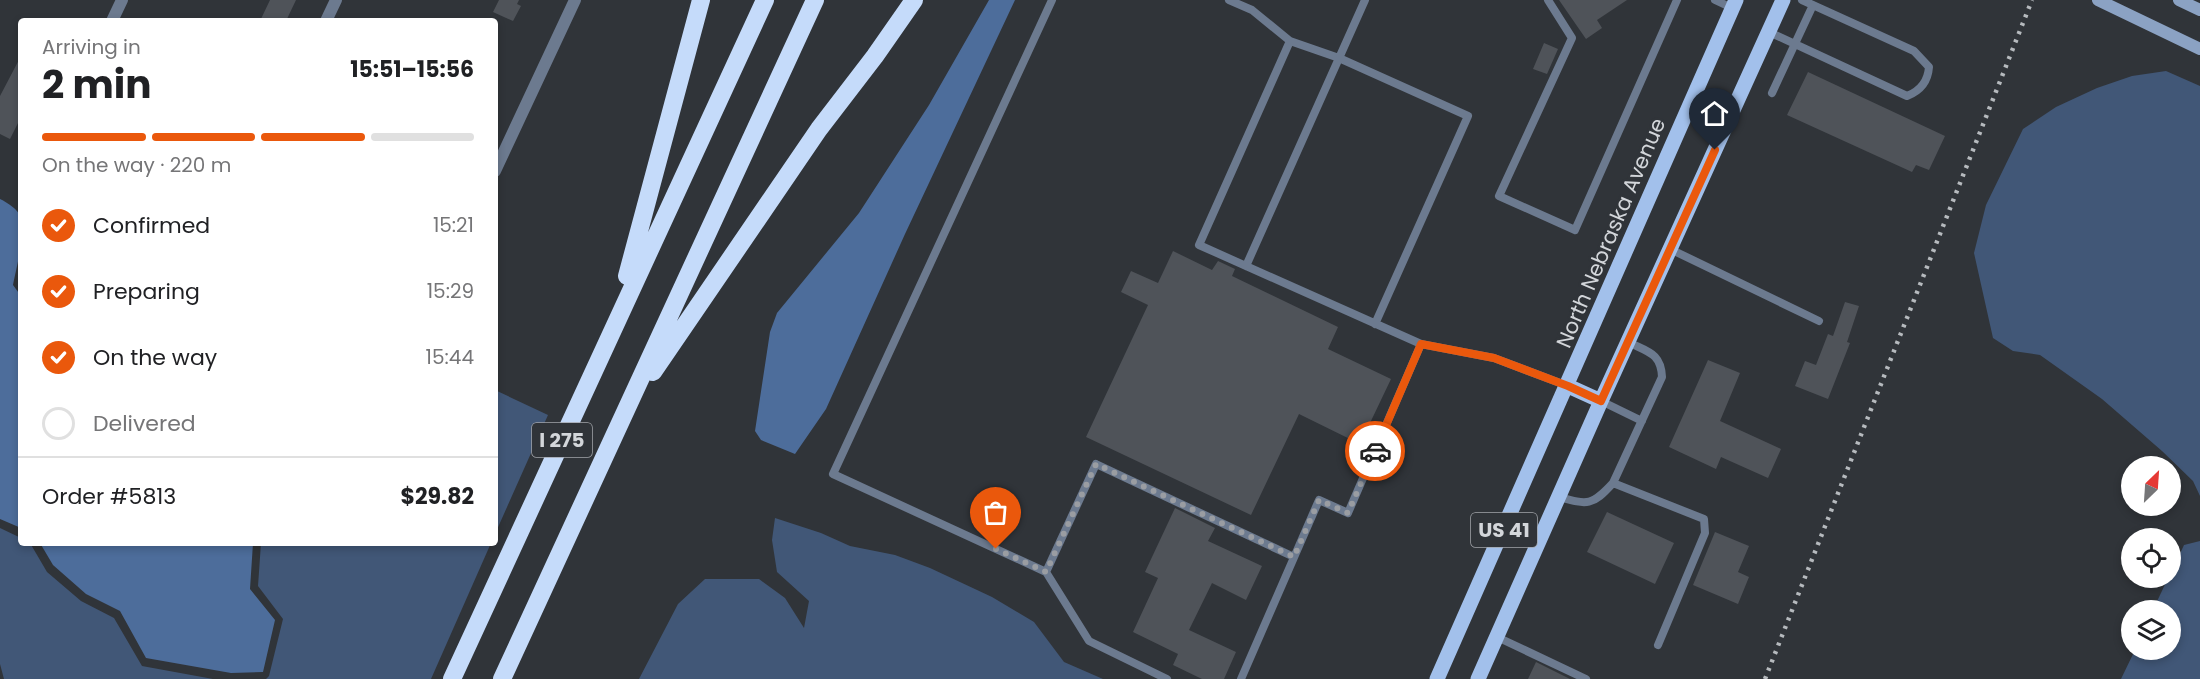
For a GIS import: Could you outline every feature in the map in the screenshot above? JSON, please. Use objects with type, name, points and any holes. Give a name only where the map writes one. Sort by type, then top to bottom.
[{"type":"highway","points":[[612,329],[701,0]]},
{"type":"highway","name":"I 275","points":[[452,679],[765,0]]},
{"type":"highway","name":"I 275","points":[[502,679],[814,0]]},
{"type":"highway","points":[[624,413],[819,129],[875,56],[914,0]]},
{"type":"main road","name":"US 41","points":[[1478,679],[1783,0]]},
{"type":"main road","points":[[2098,0],[2200,49]]},
{"type":"main road","points":[[2179,0],[2200,10]]},
{"type":"main road","name":"North Nebraska Avenue","points":[[1437,679],[1568,386],[1734,4]]},
{"type":"main road","points":[[1568,386],[1601,401]]},
{"type":"street","points":[[113,18],[122,0]]},
{"type":"street","points":[[327,18],[336,0]]},
{"type":"street","points":[[498,165],[576,0]]},
{"type":"lane","points":[[1052,0],[833,474],[1046,572],[1089,641],[1167,679]]},
{"type":"lane","points":[[1229,0],[1252,10],[1290,41],[1339,58],[1468,116],[1375,324]]},
{"type":"lane","points":[[1246,266],[1365,0]]},
{"type":"lane","points":[[1548,0],[1572,38],[1499,196],[1575,230],[1677,0]]},
{"type":"lane","points":[[1715,0],[1734,4]]},
{"type":"lane","points":[[1769,32],[1907,96],[1922,87],[1929,74],[1929,68],[1914,51],[1802,0]]},
{"type":"lane","points":[[1772,93],[1813,5]]},
{"type":"lane","points":[[1290,41],[1199,245],[1421,344],[1494,358],[1568,386]]},
{"type":"lane","points":[[1670,249],[1820,321]]},
{"type":"lane","points":[[1559,496],[1582,503],[1598,499],[1613,483],[1662,377],[1661,365],[1656,356],[1628,342]]},
{"type":"lane","points":[[1243,679],[1319,500],[1348,513],[1421,344]]},
{"type":"lane","points":[[1601,401],[1642,421]]},
{"type":"lane","points":[[1046,572],[1096,464],[1294,557]]},
{"type":"lane","points":[[1613,483],[1704,519],[1705,533],[1658,645]]},
{"type":"lane","points":[[1497,637],[1586,679]]},
{"type":"shaded area","points":[[989,0],[1015,0],[826,409],[795,454],[761,440],[755,431],[770,332],[777,313],[859,213],[929,105]]},
{"type":"shaded area","points":[[2166,71],[2200,86],[2200,496],[2193,481],[2181,469],[2181,456],[2167,456],[2102,399],[2040,355],[2013,351],[1993,338],[1974,253],[1986,205],[2023,129],[2056,107],[2097,88],[2132,76]]},
{"type":"shaded area","points":[[0,199],[18,212],[18,258],[13,285],[18,292],[18,527],[0,519]]},
{"type":"shaded area","points":[[498,391],[548,415],[498,527]]},
{"type":"shaded area","points":[[775,518],[821,533],[850,546],[895,555],[930,568],[992,597],[1034,622],[1064,662],[1103,679],[639,679],[678,604],[705,579],[759,579],[785,598],[804,628],[809,601],[777,572],[772,540]]},
{"type":"shaded area","points":[[0,528],[18,537],[18,546],[32,546],[47,572],[81,601],[114,618],[142,666],[213,679],[4,679],[0,664]]},
{"type":"shaded area","points":[[2200,541],[2200,679],[2121,679],[2130,660],[2181,660],[2181,600],[2158,600],[2163,588],[2181,588],[2181,551],[2184,545]]},
{"type":"shaded area","points":[[42,546],[253,546],[250,589],[275,620],[263,672],[231,673],[146,658],[120,611],[86,594],[53,565]]},
{"type":"shaded area","points":[[261,546],[490,546],[431,679],[266,679],[269,676],[283,619],[258,586]]},
{"type":"building","points":[[270,0],[296,0],[287,18],[261,18]]},
{"type":"building","points":[[499,0],[519,0],[517,4],[521,6],[513,21],[493,12]]},
{"type":"building","points":[[1559,0],[1627,0],[1597,20],[1602,28],[1586,39]]},
{"type":"building","points":[[1544,43],[1558,49],[1547,74],[1533,69]]},
{"type":"building","points":[[18,62],[18,123],[10,139],[0,134],[0,96]]},
{"type":"building","points":[[1808,72],[1945,136],[1929,170],[1916,165],[1912,172],[1787,115]]},
{"type":"building","points":[[1173,251],[1212,270],[1218,261],[1235,269],[1232,276],[1338,327],[1328,349],[1391,379],[1360,444],[1299,414],[1251,515],[1086,437],[1148,305],[1121,292],[1131,271],[1158,283]]},
{"type":"building","points":[[1845,302],[1859,306],[1847,342],[1850,343],[1828,399],[1795,386],[1805,361],[1816,365],[1828,334],[1833,336]]},
{"type":"building","points":[[1708,360],[1740,373],[1720,421],[1781,449],[1768,478],[1721,457],[1716,469],[1669,447]]},
{"type":"building","points":[[1175,508],[1215,528],[1208,541],[1262,566],[1246,600],[1212,583],[1189,630],[1236,652],[1224,679],[1202,679],[1173,665],[1178,654],[1133,632],[1158,578],[1145,572]]},
{"type":"building","points":[[1607,512],[1674,543],[1655,584],[1587,552]]},
{"type":"building","points":[[1715,532],[1749,546],[1738,572],[1749,577],[1738,604],[1693,585]]},
{"type":"building","points":[[1536,662],[1570,679],[1528,679]]},
{"type":"railway","points":[[1765,679],[2032,0]]},
{"type":"way so far","points":[[996,549],[1046,572],[1096,464],[1294,557],[1319,500],[1348,513],[1375,451]]},
{"type":"route","points":[[1375,451],[1421,344],[1494,358],[1601,401],[1715,150]]}]
